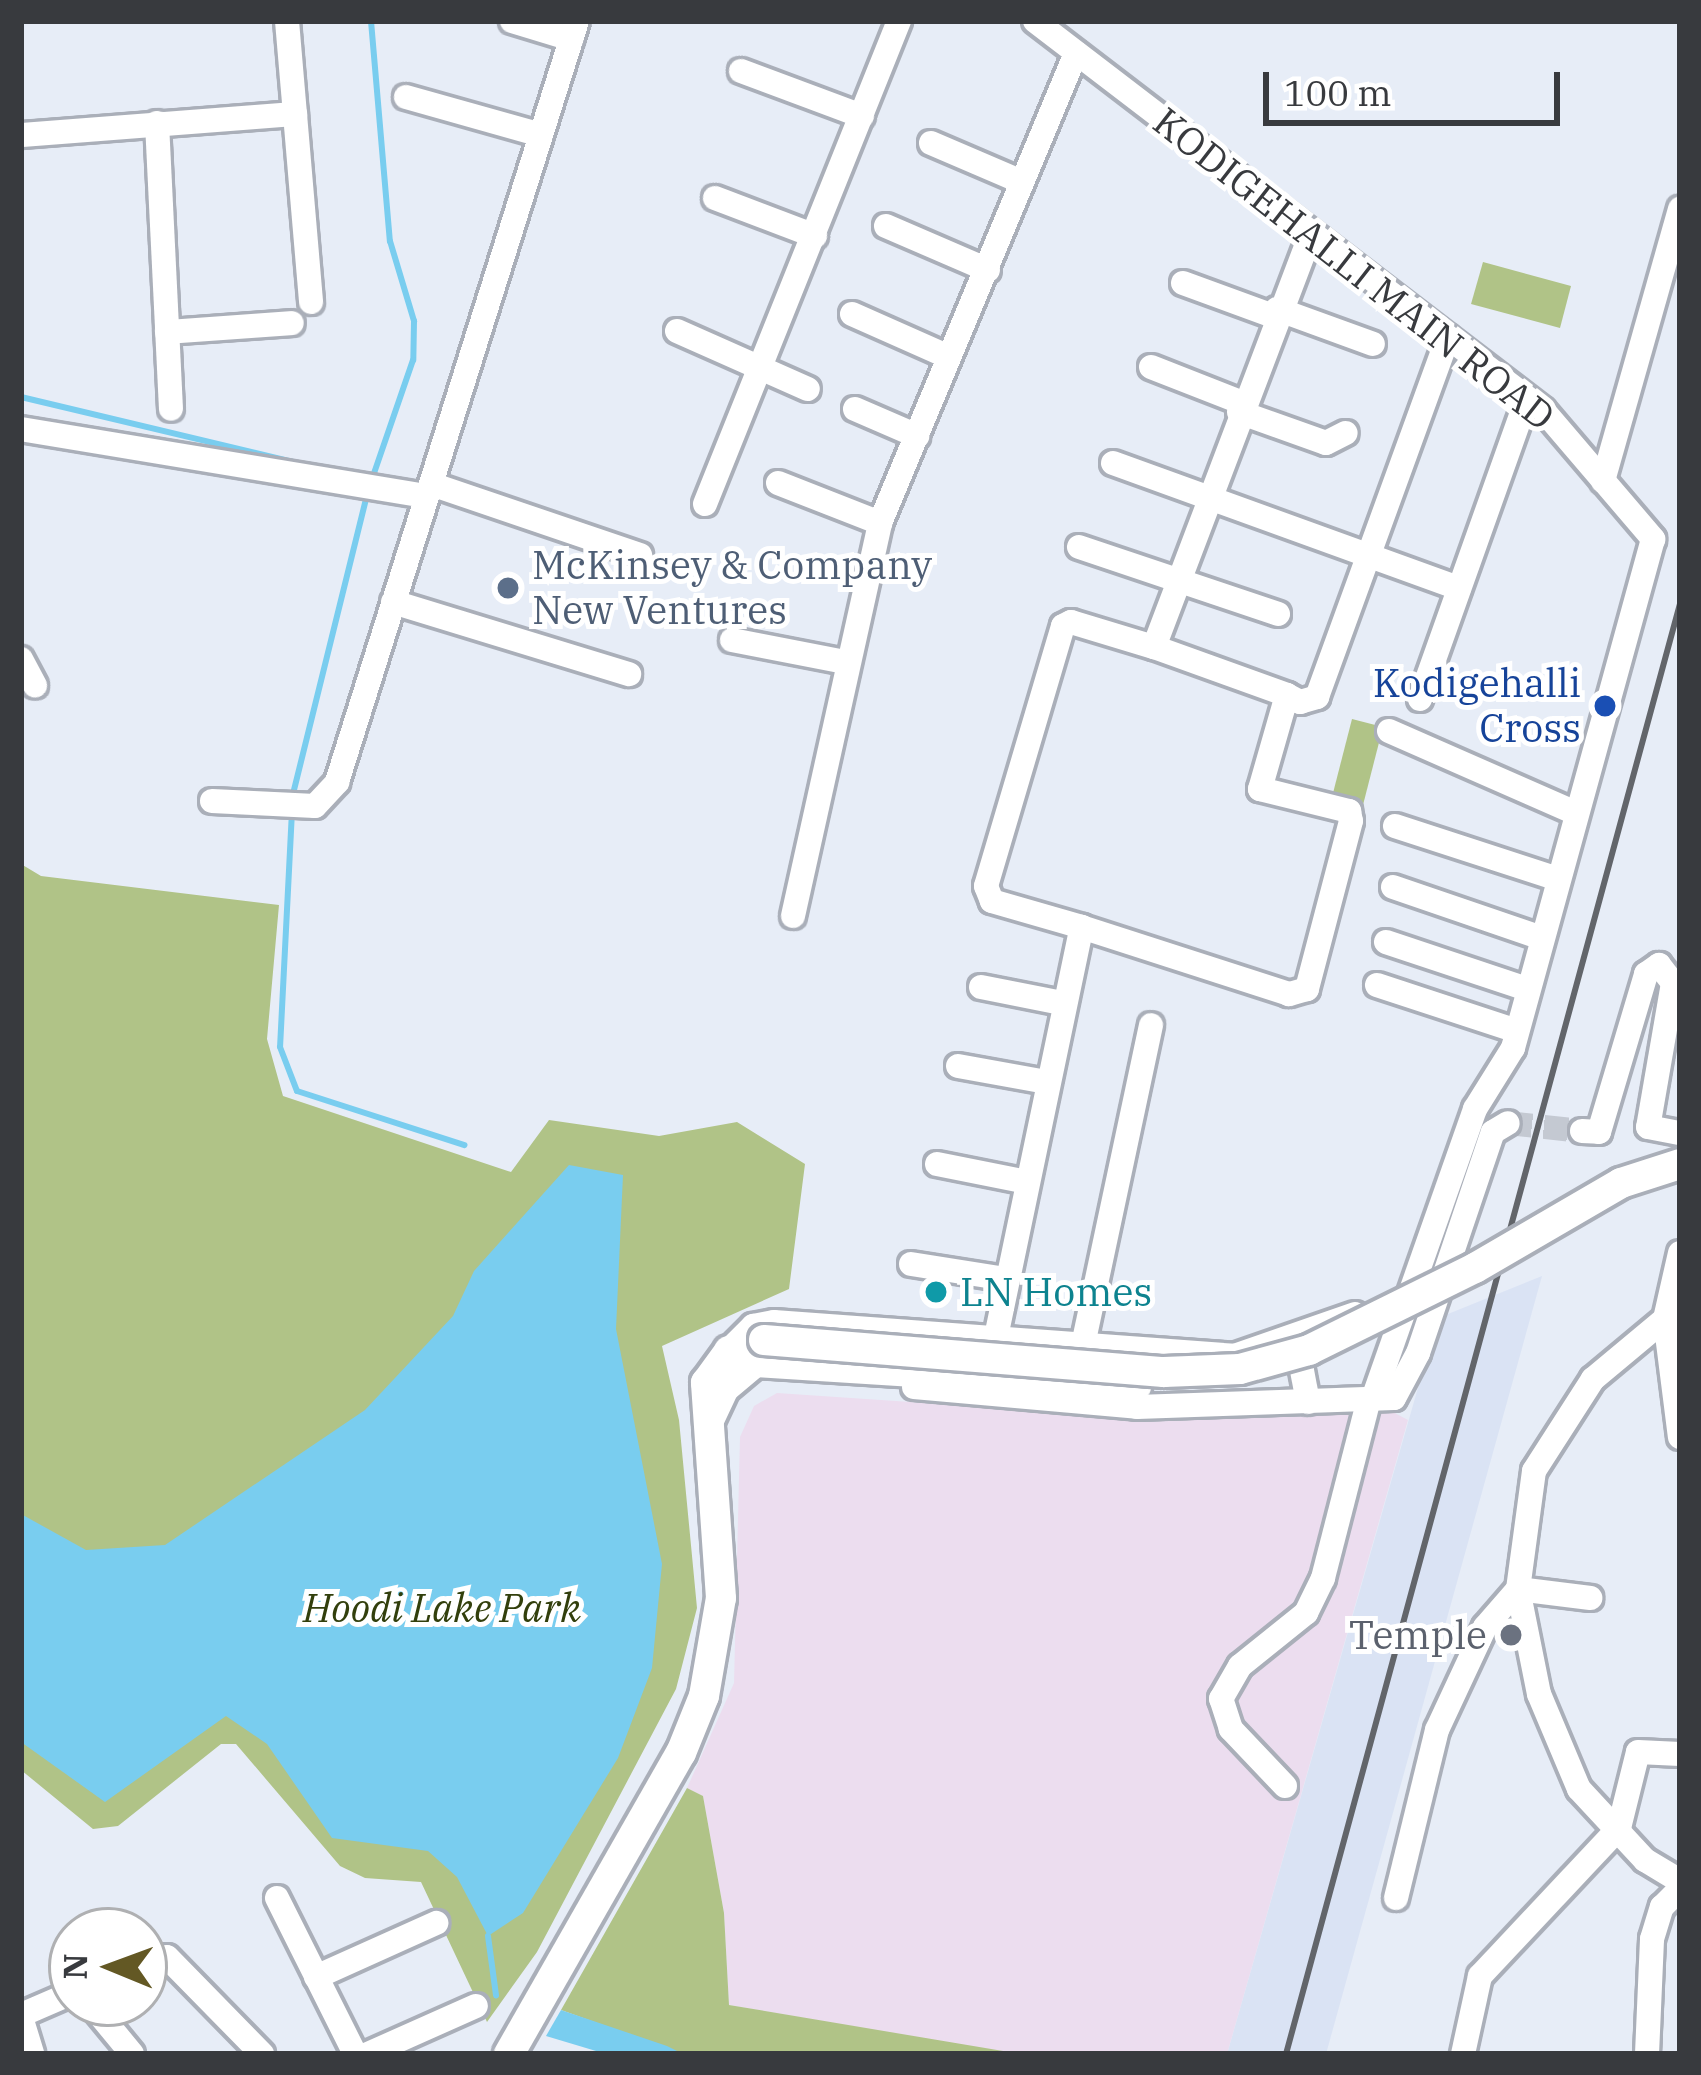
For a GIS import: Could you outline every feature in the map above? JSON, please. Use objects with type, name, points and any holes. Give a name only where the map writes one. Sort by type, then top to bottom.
[{"type":"main road","points":[[509,2054],[681,1753],[704,1696],[721,1598],[718,1403],[710,1371],[729,1351],[764,1340],[1164,1372],[1240,1369],[1309,1350],[1475,1268],[1621,1183],[1677,1144]]},
{"type":"main road","points":[[718,1403],[755,1362],[1136,1386],[1213,1388],[1275,1376],[1365,1340],[1630,1197],[1680,1178]]},
{"type":"street","points":[[287,21],[310,302]]},
{"type":"street","points":[[212,801],[307,806],[329,798],[337,782],[574,30],[512,21]]},
{"type":"street","points":[[705,504],[899,21]]},
{"type":"street","name":"KODIGEHALLI MAIN ROAD","points":[[1035,21],[1527,398],[1653,539],[1576,814]]},
{"type":"street","points":[[793,916],[845,662],[880,523],[1076,53]]},
{"type":"street","points":[[742,71],[862,116]]},
{"type":"street","points":[[406,97],[541,135]]},
{"type":"street","points":[[21,135],[296,114]]},
{"type":"street","points":[[157,123],[171,409]]},
{"type":"street","points":[[931,143],[1022,182]]},
{"type":"street","points":[[715,197],[815,236]]},
{"type":"street","points":[[1603,481],[1680,209]]},
{"type":"street","points":[[886,226],[988,270]]},
{"type":"street","points":[[1154,647],[1275,313],[1311,233]]},
{"type":"street","points":[[1183,283],[1373,344]]},
{"type":"street","points":[[852,314],[949,357]]},
{"type":"street","points":[[167,332],[292,323]]},
{"type":"street","points":[[676,331],[808,388]]},
{"type":"street","points":[[1287,695],[1260,789],[1348,811],[1352,821],[1307,989],[1289,994],[992,901],[986,886],[1066,622],[1154,647],[1287,695],[1300,702],[1317,697],[1365,554],[1448,337]]},
{"type":"street","points":[[1151,367],[1326,442],[1346,433]]},
{"type":"street","points":[[1420,699],[1527,398]]},
{"type":"street","points":[[855,409],[917,436]]},
{"type":"street","points":[[21,429],[348,484],[429,490],[640,555]]},
{"type":"street","points":[[1113,464],[1459,588]]},
{"type":"street","points":[[778,483],[880,523]]},
{"type":"street","points":[[1079,547],[1278,614]]},
{"type":"street","points":[[393,602],[629,674]]},
{"type":"street","points":[[732,640],[845,662]]},
{"type":"street","points":[[21,659],[35,686]]},
{"type":"street","points":[[1285,1786],[1231,1729],[1221,1699],[1240,1666],[1306,1612],[1315,1595],[1412,1286],[1475,1108],[1517,1031],[1576,814],[1389,731]]},
{"type":"street","points":[[1395,826],[1558,879]]},
{"type":"street","points":[[1393,886],[1542,938]]},
{"type":"street","points":[[996,1337],[1082,927]]},
{"type":"street","points":[[1386,942],[1527,989]]},
{"type":"street","points":[[1582,1131],[1600,1132],[1646,974],[1658,965],[1673,982],[1648,1127],[1677,1144],[1680,1178]]},
{"type":"street","points":[[1377,985],[1517,1031]]},
{"type":"street","points":[[981,987],[1063,1003]]},
{"type":"street","points":[[1083,1345],[1151,1025]]},
{"type":"street","points":[[958,1066],[1047,1082]]},
{"type":"street","points":[[718,1403],[756,1380],[791,1378],[1136,1407],[1379,1398],[1418,1353],[1493,1132],[1508,1123]]},
{"type":"street","points":[[937,1164],[1027,1182]]},
{"type":"street","points":[[1680,1253],[1666,1319],[1680,1437]]},
{"type":"street","points":[[911,1264],[1006,1279]]},
{"type":"street","points":[[729,1351],[753,1326],[774,1322],[1234,1356],[1295,1336],[1412,1286]]},
{"type":"street","points":[[1647,2054],[1652,1939],[1663,1907],[1680,1885],[1645,1860],[1580,1789],[1555,1742],[1518,1589],[1534,1471],[1564,1415],[1604,1366],[1666,1319]]},
{"type":"street","points":[[1295,1336],[1308,1402]]},
{"type":"street","points":[[1518,1589],[1590,1598]]},
{"type":"street","points":[[1396,1898],[1437,1730],[1485,1627],[1518,1589]]},
{"type":"street","points":[[1463,2054],[1480,1976],[1619,1828],[1638,1752],[1680,1754]]},
{"type":"street","points":[[278,1898],[355,2054]]},
{"type":"street","points":[[316,1977],[436,1923]]},
{"type":"street","points":[[168,1958],[262,2054]]},
{"type":"street","points":[[368,2054],[476,2006]]},
{"type":"street","points":[[21,2016],[32,2054]]},
{"type":"street","points":[[110,2027],[132,2054]]},
{"type":"shaded area","points":[[1542,1276],[1326,2054],[1227,2054],[1438,1318]]},
{"type":"shaded area","points":[[777,1393],[1165,1419],[1391,1411],[1408,1420],[1227,2054],[1014,2054],[729,2005],[724,1913],[703,1796],[687,1788],[734,1683],[740,1437],[754,1406]]},
{"type":"green space","points":[[1483,262],[1571,286],[1560,328],[1471,304]]},
{"type":"green space","points":[[1352,719],[1383,727],[1363,805],[1332,797]]},
{"type":"green space","points":[[21,864],[41,876],[279,905],[267,1039],[283,1096],[511,1172],[549,1120],[659,1136],[737,1122],[805,1164],[789,1289],[662,1346],[679,1420],[697,1608],[676,1689],[537,1952],[487,2022],[421,1882],[365,1878],[340,1866],[236,1744],[221,1744],[118,1826],[93,1829],[21,1770]]},
{"type":"green space","points":[[687,1788],[703,1796],[724,1913],[729,2005],[1015,2053],[683,2054],[561,2010]]},
{"type":"water","name":"Hoodi Lake Park","points":[[569,1165],[623,1175],[616,1329],[662,1564],[652,1668],[618,1758],[523,1913],[488,1936],[457,1877],[428,1851],[332,1838],[267,1744],[226,1716],[105,1802],[21,1742],[21,1514],[86,1550],[165,1545],[365,1410],[453,1316],[474,1271]]},
{"type":"water","points":[[561,2010],[683,2054],[606,2054],[546,2036]]},
{"type":"waterway","points":[[371,21],[390,241],[414,321],[413,360],[372,479]]},
{"type":"waterway","points":[[21,397],[298,463]]},
{"type":"waterway","points":[[292,798],[368,491]]},
{"type":"waterway","points":[[292,811],[280,1047],[297,1091],[464,1145]]},
{"type":"waterway","points":[[488,1936],[496,1995]]},
{"type":"tunnel","points":[[1508,1123],[1582,1131]]},
{"type":"railway","points":[[1286,2054],[1680,604]]},
{"type":"place","name":"McKinsey & Company New Ventures","points":[[508,588]]},
{"type":"place","name":"Kodigehalli Cross","points":[[1605,706]]},
{"type":"place","name":"LN Homes","points":[[936,1292]]},
{"type":"place","name":"Temple","points":[[1511,1635]]}]
